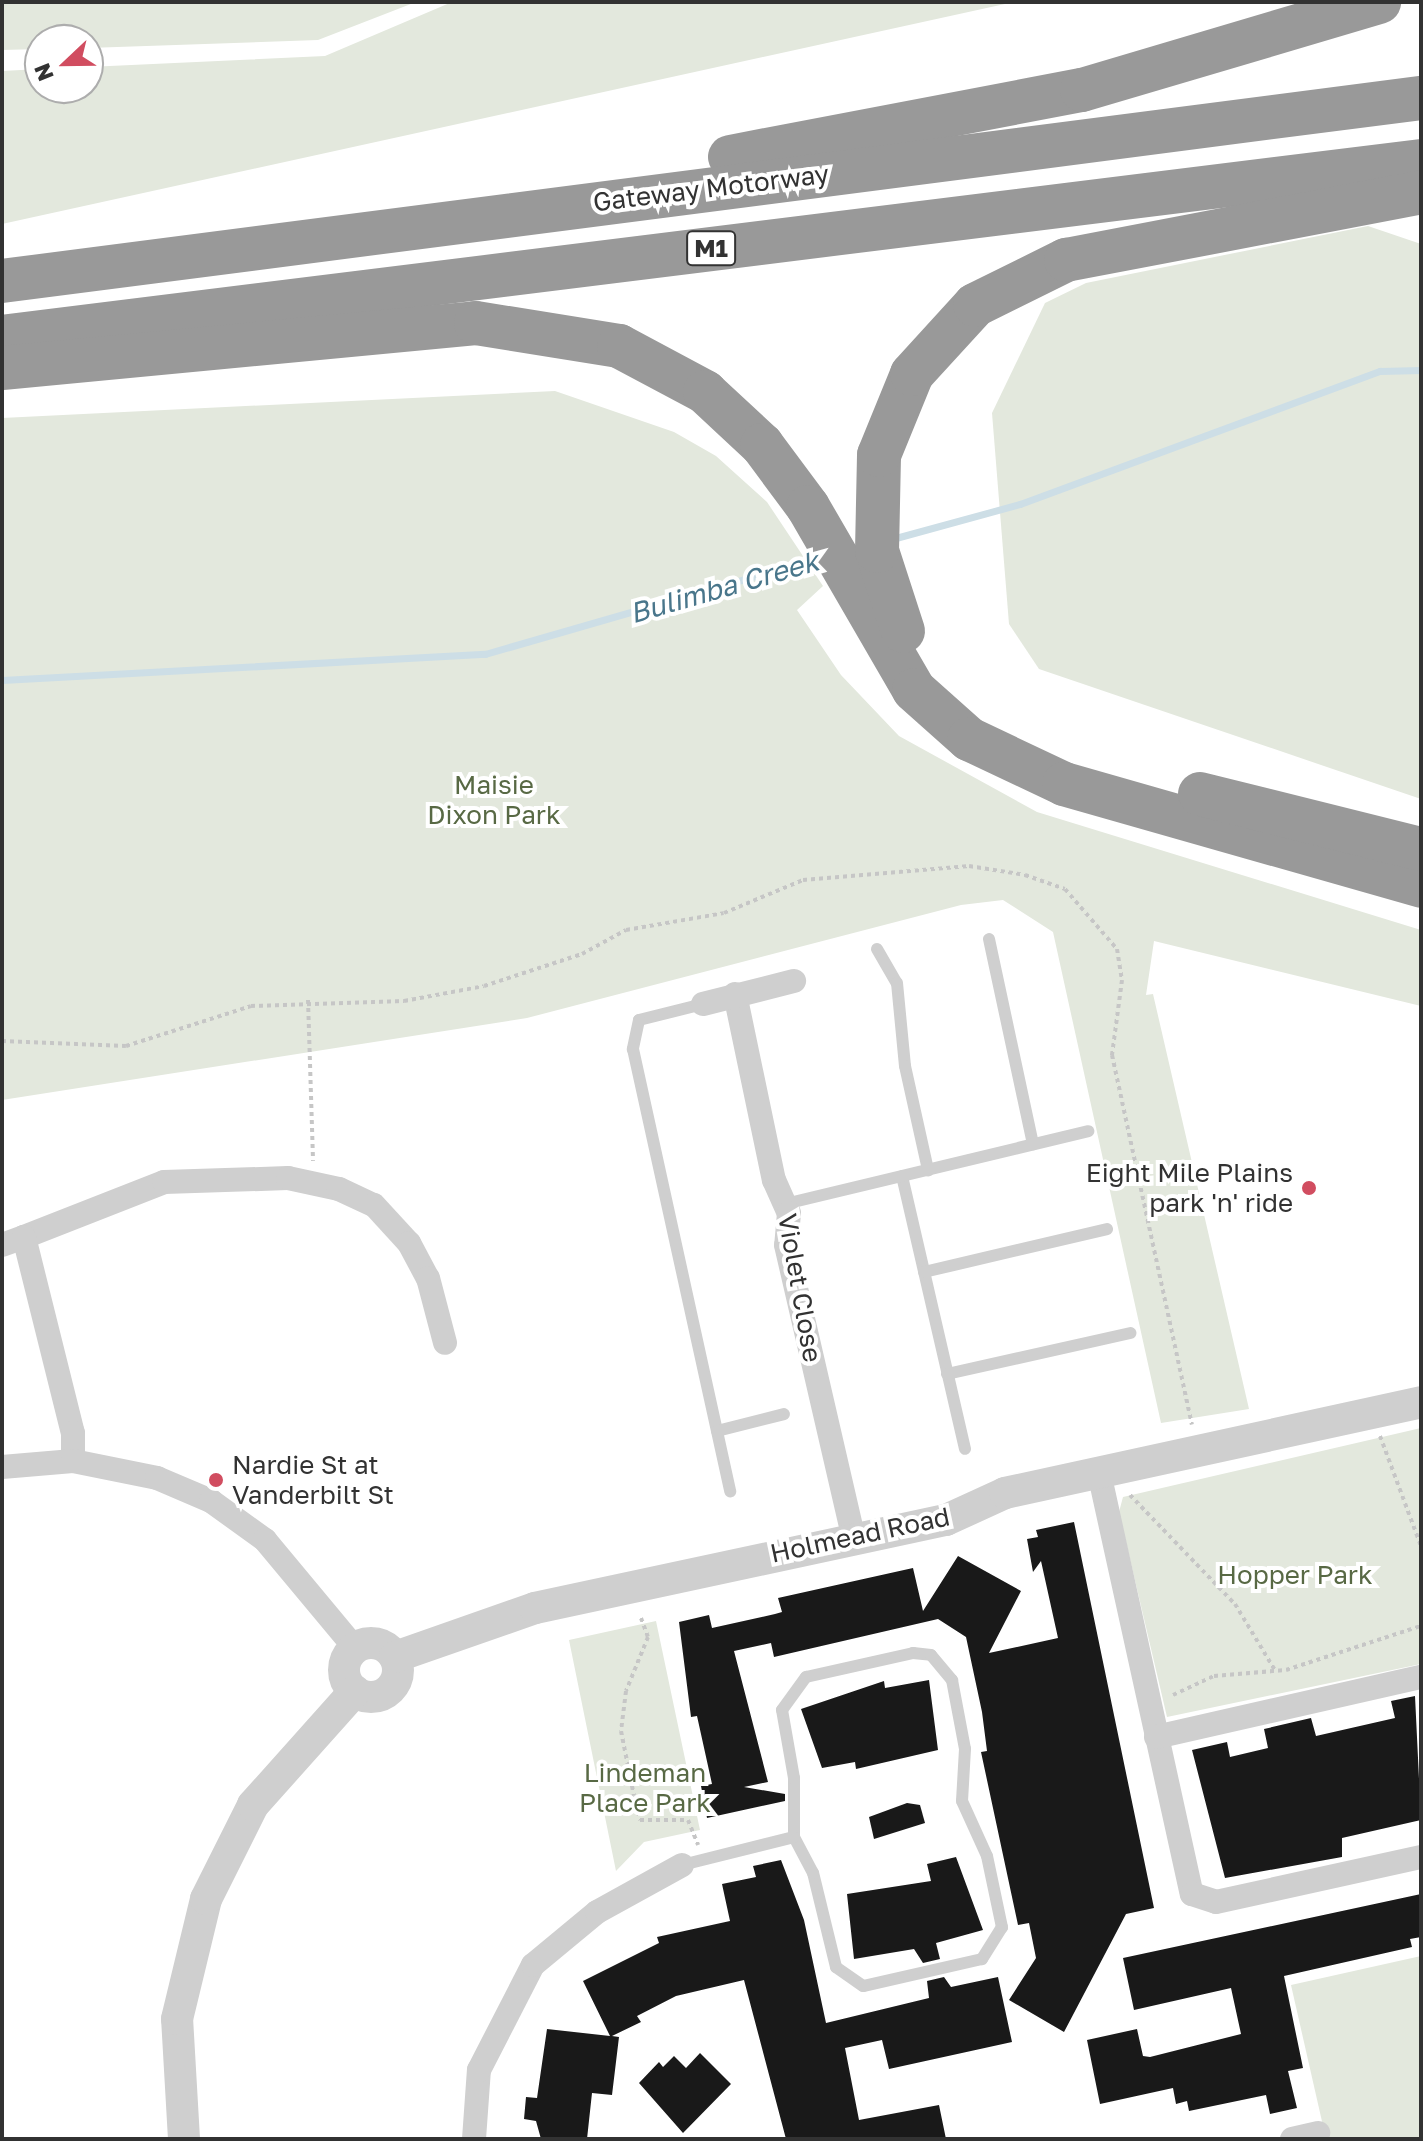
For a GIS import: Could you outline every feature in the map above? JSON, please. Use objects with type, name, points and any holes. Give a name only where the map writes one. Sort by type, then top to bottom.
[{"type":"highway","points":[[692,189],[725,158],[1082,90],[1379,2]]},
{"type":"highway","name":"Gateway Motorway","points":[[2,281],[692,189],[1421,98]]},
{"type":"highway","name":"M1","points":[[2,337],[1421,161]]},
{"type":"highway","points":[[1421,192],[1081,257],[1008,284],[953,324],[912,374],[886,428],[875,485],[867,582],[914,690],[1001,759],[1421,886]]},
{"type":"highway","points":[[2,368],[431,325],[558,331],[619,346],[705,392],[762,445],[867,582],[937,681],[1011,740],[1421,849]]},
{"type":"street","points":[[703,1004],[794,981]]},
{"type":"street","name":"Violet Close","points":[[735,994],[785,1204],[794,1284],[853,1536]]},
{"type":"street","points":[[73,1461],[73,1433],[13,1241],[164,1182],[313,1183],[374,1205],[409,1243],[428,1278],[445,1343]]},
{"type":"street","name":"Holmead Road","points":[[395,1657],[535,1608],[853,1536],[946,1520],[1005,1493],[1112,1484],[1421,1402]]},
{"type":"street","points":[[2,1467],[73,1461],[157,1478],[239,1518],[292,1569],[355,1648]]},
{"type":"street","points":[[1112,1484],[1148,1704],[1187,1882],[1202,1902],[1421,1857]]},
{"type":"street","points":[[184,2139],[177,2019],[206,1899],[253,1805],[355,1691],[387,1692],[397,1678],[395,1657],[374,1643],[355,1648],[344,1670],[355,1691]]},
{"type":"street","points":[[1156,1737],[1421,1677]]},
{"type":"street","points":[[474,2139],[479,2070],[533,1965],[597,1912],[692,1860]]},
{"type":"street","points":[[1292,2139],[1318,2133]]},
{"type":"lane","points":[[989,939],[1033,1144]]},
{"type":"lane","points":[[877,949],[897,983],[905,1066],[928,1170]]},
{"type":"lane","points":[[703,1004],[639,1020],[633,1034],[730,1491]]},
{"type":"lane","points":[[785,1204],[1088,1131]]},
{"type":"lane","points":[[902,1176],[965,1449]]},
{"type":"lane","points":[[924,1272],[1107,1229]]},
{"type":"lane","points":[[947,1374],[1130,1333]]},
{"type":"lane","points":[[717,1431],[784,1414]]},
{"type":"lane","points":[[931,1655],[952,1680],[965,1749],[962,1801],[987,1856],[1000,1938],[982,1959],[954,1968],[855,1984],[832,1959],[813,1873],[794,1837],[786,1697],[806,1677],[931,1655]]},
{"type":"lane","points":[[692,1860],[794,1837]]},
{"type":"path","points":[[2,1041],[126,1046],[251,1006],[308,1000],[404,1001],[484,986],[582,954],[626,930],[724,913],[803,880],[969,866],[1065,889],[1117,949],[1122,980],[1112,1055],[1191,1424]]},
{"type":"path","points":[[308,1000],[313,1183]]},
{"type":"path","points":[[1379,1432],[1421,1546]]},
{"type":"path","points":[[1112,1484],[1235,1604],[1276,1672]]},
{"type":"path","points":[[641,1618],[648,1637],[626,1691],[621,1731],[634,1796],[640,1820],[688,1820],[692,1860]]},
{"type":"path","points":[[1148,1704],[1214,1676],[1276,1672],[1421,1626]]},
{"type":"green space","points":[[2,2],[416,2],[318,40],[104,47],[104,24],[24,24],[24,49],[2,50]]},
{"type":"green space","points":[[452,2],[1014,2],[2,224],[2,71],[24,70],[24,104],[104,104],[104,66],[325,56]]},
{"type":"green space","points":[[1368,226],[1421,244],[1421,799],[1039,669],[1009,624],[992,413],[1045,303],[1086,283]]},
{"type":"green space","name":"Maisie Dixon Park","points":[[555,391],[674,432],[716,456],[767,502],[823,586],[797,610],[841,675],[899,736],[1037,812],[1421,930],[1421,1006],[1154,941],[1146,995],[1153,994],[1249,1409],[1161,1423],[1053,932],[1003,900],[961,905],[527,1018],[2,1100],[2,418]]},
{"type":"green space","name":"Hopper Park","points":[[1421,1428],[1421,1664],[1167,1717],[1119,1512],[1123,1497]]},
{"type":"green space","name":"Lindeman Place Park","points":[[656,1621],[700,1830],[644,1842],[616,1871],[569,1640]]},
{"type":"green space","points":[[1421,1956],[1421,2139],[1326,2139],[1291,1985]]},
{"type":"building","points":[[1074,1522],[1154,1908],[1126,1914],[1064,2032],[1009,2000],[1036,1958],[1029,1923],[1018,1925],[981,1752],[987,1751],[982,1712],[966,1637],[938,1619],[774,1657],[771,1643],[734,1651],[768,1782],[744,1787],[785,1794],[785,1801],[707,1818],[701,1786],[712,1784],[697,1716],[691,1717],[679,1622],[709,1615],[712,1628],[775,1614],[782,1612],[778,1598],[913,1568],[923,1611],[958,1556],[1021,1591],[989,1653],[1058,1638],[1041,1561],[1033,1572],[1027,1539],[1038,1537],[1036,1530]]},
{"type":"building","points":[[929,1680],[938,1750],[856,1769],[855,1762],[822,1768],[801,1709],[884,1681],[885,1688]]},
{"type":"building","points":[[1415,1696],[1421,1820],[1342,1838],[1342,1857],[1225,1878],[1192,1750],[1227,1742],[1230,1757],[1268,1748],[1264,1729],[1311,1718],[1316,1736],[1395,1718],[1391,1701]]},
{"type":"building","points":[[907,1803],[920,1805],[925,1823],[874,1839],[869,1817]]},
{"type":"building","points":[[956,1857],[983,1930],[936,1943],[940,1959],[923,1963],[914,1949],[854,1959],[847,1894],[931,1881],[927,1864]]},
{"type":"building","points":[[781,1860],[804,1920],[826,2023],[929,1998],[927,1981],[944,1977],[951,1987],[998,1977],[1012,2042],[889,2069],[882,2040],[845,2048],[859,2120],[939,2105],[946,2139],[786,2139],[744,1980],[676,1996],[637,2016],[641,2022],[612,2036],[619,2037],[612,2095],[592,2093],[587,2139],[541,2139],[536,2121],[524,2119],[526,2097],[537,2098],[547,2029],[610,2036],[583,1981],[659,1943],[657,1937],[730,1921],[722,1884],[756,1877],[753,1866]]},
{"type":"building","points":[[1421,1894],[1421,1937],[1410,1939],[1412,1947],[1284,1976],[1303,2068],[1288,2071],[1297,2108],[1270,2114],[1266,2095],[1189,2111],[1187,2101],[1176,2104],[1173,2088],[1100,2104],[1087,2040],[1137,2029],[1143,2056],[1150,2057],[1241,2034],[1231,1988],[1134,2010],[1123,1958]]},
{"type":"building","points":[[700,2053],[731,2084],[683,2133],[639,2083],[659,2062],[663,2067],[674,2056],[686,2068]]},
{"type":"waterway","name":"Bulimba Creek","points":[[892,539],[1020,504],[1380,371],[1421,370]]},
{"type":"waterway","name":"Bulimba Creek","points":[[2,680],[485,654],[822,557]]},
{"type":"place","name":"Eight Mile Plains park 'n' ride","points":[[1309,1188]]},
{"type":"place","name":"Nardie St at Vanderbilt St","points":[[216,1480]]}]
